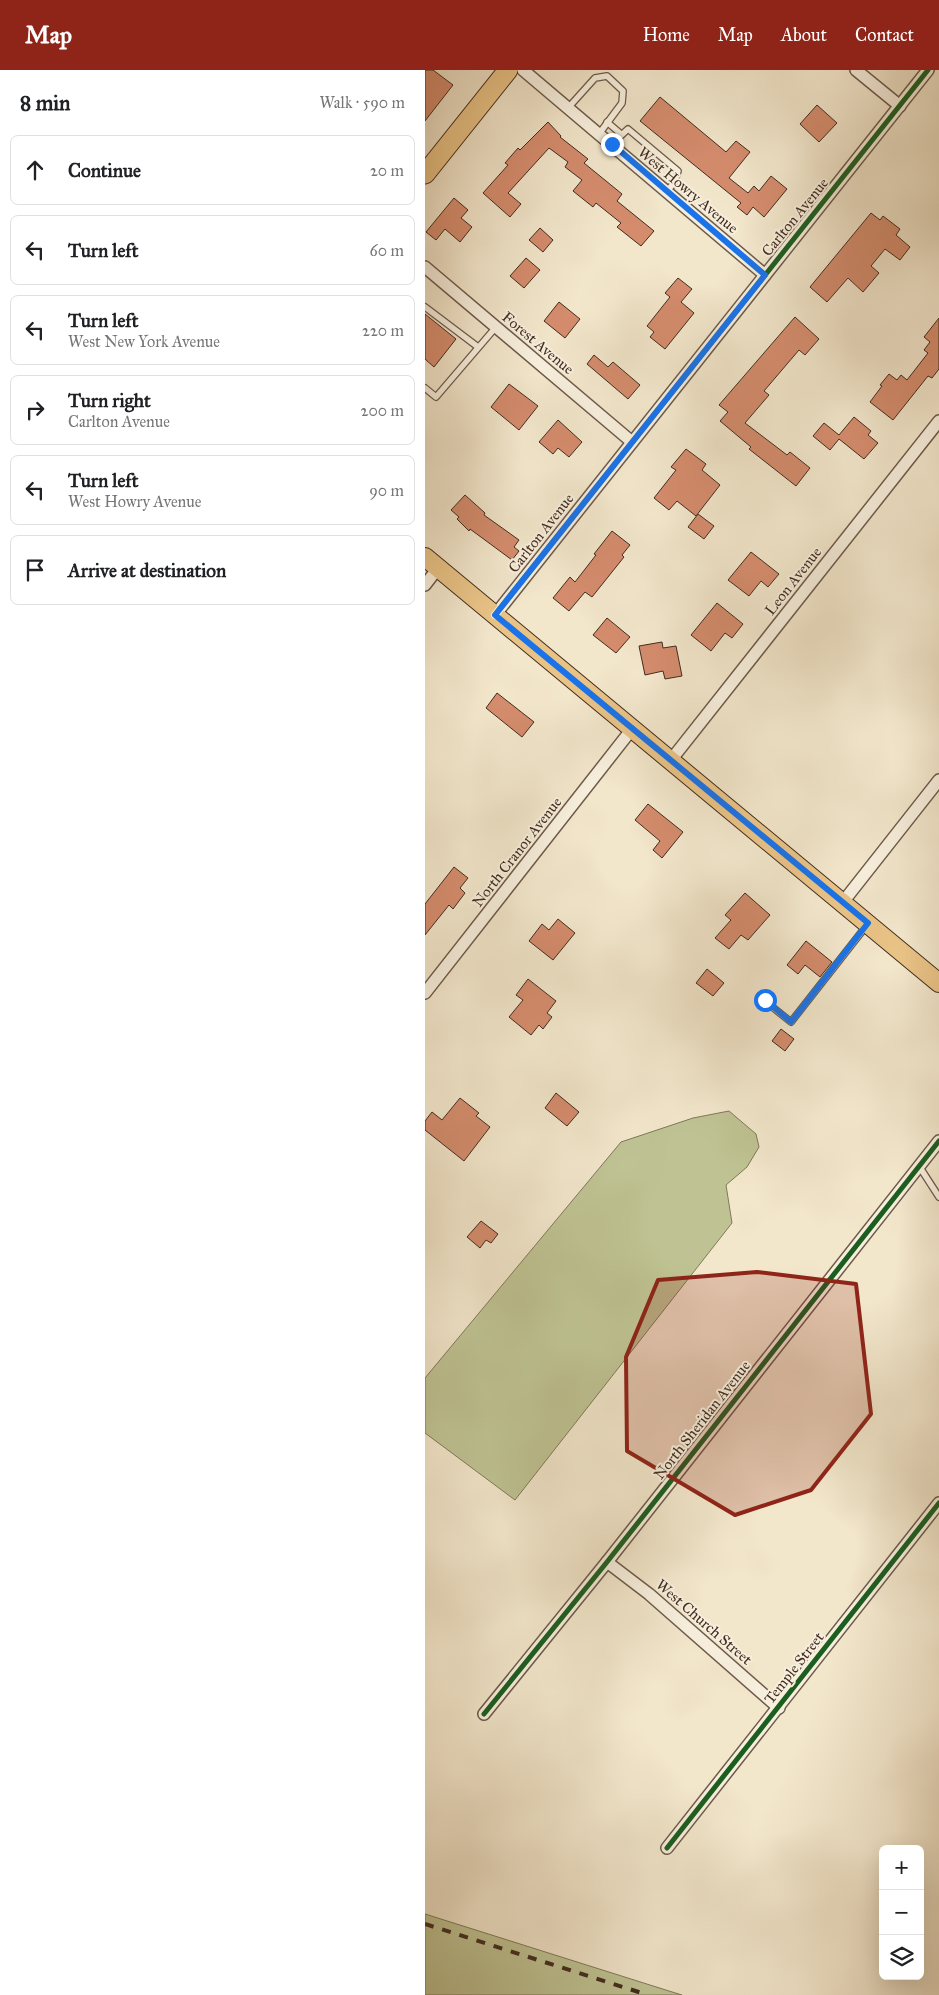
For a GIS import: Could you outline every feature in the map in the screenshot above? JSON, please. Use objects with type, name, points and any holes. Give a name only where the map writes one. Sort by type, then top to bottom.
[{"type":"highway","points":[[425,174],[508,70]]},
{"type":"main road","points":[[432,563],[939,983]]},
{"type":"street","name":"West Howry Avenue","points":[[523,70],[765,275]]},
{"type":"street","points":[[856,70],[899,106]]},
{"type":"street","name":"Carlton Avenue","points":[[495,615],[928,70]]},
{"type":"street","name":"Forest Avenue","points":[[425,267],[632,442]]},
{"type":"street","name":"Leon Avenue","points":[[671,760],[939,421]]},
{"type":"street","points":[[425,585],[432,563]]},
{"type":"street","name":"North Cranor Avenue","points":[[425,993],[633,729]]},
{"type":"street","points":[[843,902],[939,780]]},
{"type":"street","name":"North Sheridan Avenue","points":[[484,1714],[607,1562],[939,1141]]},
{"type":"street","name":"Temple Street","points":[[667,1848],[939,1503]]},
{"type":"street","name":"West Church Street","points":[[607,1562],[649,1594],[779,1708]]},
{"type":"lane","points":[[568,108],[595,78],[607,76],[623,90],[622,104],[599,134]]},
{"type":"lane","points":[[607,122],[621,134]]},
{"type":"lane","points":[[612,144],[627,129],[678,171],[674,183],[667,191]]},
{"type":"lane","points":[[425,306],[479,347]]},
{"type":"lane","points":[[425,388],[436,397],[496,327]]},
{"type":"lane","points":[[765,1000],[791,1022],[868,923]]},
{"type":"lane","points":[[919,1166],[939,1197]]},
{"type":"highlighted area","points":[[757,1272],[856,1284],[871,1414],[811,1490],[735,1515],[627,1451],[626,1357],[658,1280]]},
{"type":"green space","points":[[729,1111],[756,1134],[759,1147],[747,1167],[726,1185],[732,1223],[515,1500],[425,1433],[425,1378],[621,1142],[693,1118]]},
{"type":"green space","points":[[425,1914],[669,1991],[682,1995],[425,1995]]},
{"type":"building","points":[[425,70],[433,70],[453,85],[425,121]]},
{"type":"building","points":[[660,97],[726,152],[736,141],[750,152],[729,178],[748,193],[754,186],[759,191],[771,176],[787,189],[764,217],[753,207],[747,215],[737,207],[741,203],[640,121]]},
{"type":"building","points":[[817,105],[837,123],[819,142],[800,124]]},
{"type":"building","points":[[548,122],[560,137],[588,159],[584,163],[622,194],[617,201],[654,231],[641,246],[617,227],[621,223],[596,203],[593,207],[573,191],[582,180],[565,167],[568,162],[549,148],[508,193],[521,204],[510,217],[483,193],[508,165],[505,163],[518,148],[520,150]]},
{"type":"building","points":[[454,198],[468,210],[461,218],[472,227],[460,242],[445,229],[436,240],[426,232]]},
{"type":"building","points":[[871,213],[880,220],[883,216],[900,229],[896,235],[910,247],[900,260],[885,249],[871,266],[879,273],[863,292],[848,278],[827,302],[810,287]]},
{"type":"building","points":[[540,228],[553,240],[543,252],[529,240]]},
{"type":"building","points":[[526,258],[540,270],[524,288],[510,276]]},
{"type":"building","points":[[678,278],[692,289],[681,302],[694,313],[665,349],[650,337],[654,332],[647,326],[670,297],[665,293]]},
{"type":"building","points":[[559,302],[580,319],[565,338],[544,321]]},
{"type":"building","points":[[425,314],[456,339],[434,367],[425,359]]},
{"type":"building","points":[[795,317],[819,339],[805,355],[799,350],[764,391],[769,395],[745,423],[787,455],[790,452],[810,468],[796,486],[749,449],[751,447],[720,421],[728,412],[719,405]]},
{"type":"building","points":[[939,318],[939,369],[932,378],[928,376],[893,420],[870,402],[889,374],[897,380],[901,375],[907,380],[928,353],[924,350],[930,342],[924,337]]},
{"type":"building","points":[[594,355],[608,367],[613,362],[640,385],[628,399],[587,364]]},
{"type":"building","points":[[509,384],[538,406],[519,430],[491,407]]},
{"type":"building","points":[[854,417],[871,431],[868,435],[878,443],[864,459],[839,439],[830,450],[813,436],[824,423],[839,435]]},
{"type":"building","points":[[558,420],[582,442],[569,457],[558,448],[553,454],[539,442]]},
{"type":"building","points":[[686,449],[706,464],[702,470],[720,485],[696,516],[677,501],[669,510],[654,498],[676,470],[671,467]]},
{"type":"building","points":[[465,495],[485,513],[484,515],[519,540],[514,547],[519,551],[512,560],[470,529],[469,531],[457,519],[459,517],[451,510]]},
{"type":"building","points":[[698,514],[714,526],[704,539],[688,527]]},
{"type":"building","points":[[612,531],[630,545],[622,555],[624,557],[592,597],[585,592],[569,611],[553,598],[570,577],[575,582]]},
{"type":"building","points":[[751,552],[779,574],[768,587],[761,581],[749,596],[728,580]]},
{"type":"building","points":[[717,603],[743,624],[732,638],[725,633],[711,651],[691,635]]},
{"type":"building","points":[[607,618],[630,637],[616,653],[593,635]]},
{"type":"building","points":[[662,642],[663,648],[676,646],[682,676],[665,679],[663,671],[645,675],[639,646]]},
{"type":"building","points":[[497,693],[534,722],[522,737],[486,708]]},
{"type":"building","points":[[648,804],[683,832],[662,858],[653,850],[660,841],[635,820]]},
{"type":"building","points":[[454,867],[468,878],[460,888],[465,893],[453,909],[449,905],[425,935],[425,904]]},
{"type":"building","points":[[745,893],[770,915],[748,940],[741,935],[729,949],[715,938],[731,920],[725,915]]},
{"type":"building","points":[[558,919],[575,933],[553,960],[529,941],[542,924],[549,930]]},
{"type":"building","points":[[806,941],[832,962],[820,977],[805,965],[798,974],[787,965]]},
{"type":"building","points":[[707,969],[724,983],[713,996],[696,983]]},
{"type":"building","points":[[528,979],[556,1001],[547,1013],[552,1017],[543,1029],[539,1025],[531,1035],[509,1017],[523,1000],[516,995]]},
{"type":"building","points":[[781,1029],[794,1039],[785,1051],[772,1041]]},
{"type":"building","points":[[556,1093],[579,1112],[567,1126],[545,1108]]},
{"type":"building","points":[[460,1098],[479,1113],[476,1116],[490,1127],[464,1161],[425,1130],[425,1121],[432,1112],[442,1120]]},
{"type":"building","points":[[481,1221],[498,1234],[491,1243],[486,1240],[480,1248],[467,1237]]},
{"type":"railway","points":[[425,1924],[648,1995]]},
{"type":"cycle path","points":[[495,615],[928,70]]},
{"type":"cycle path","points":[[484,1714],[607,1562],[939,1141]]},
{"type":"cycle path","points":[[667,1848],[939,1503]]},
{"type":"route","points":[[612,144],[765,275],[495,615],[868,923],[791,1022],[765,1000]]}]
